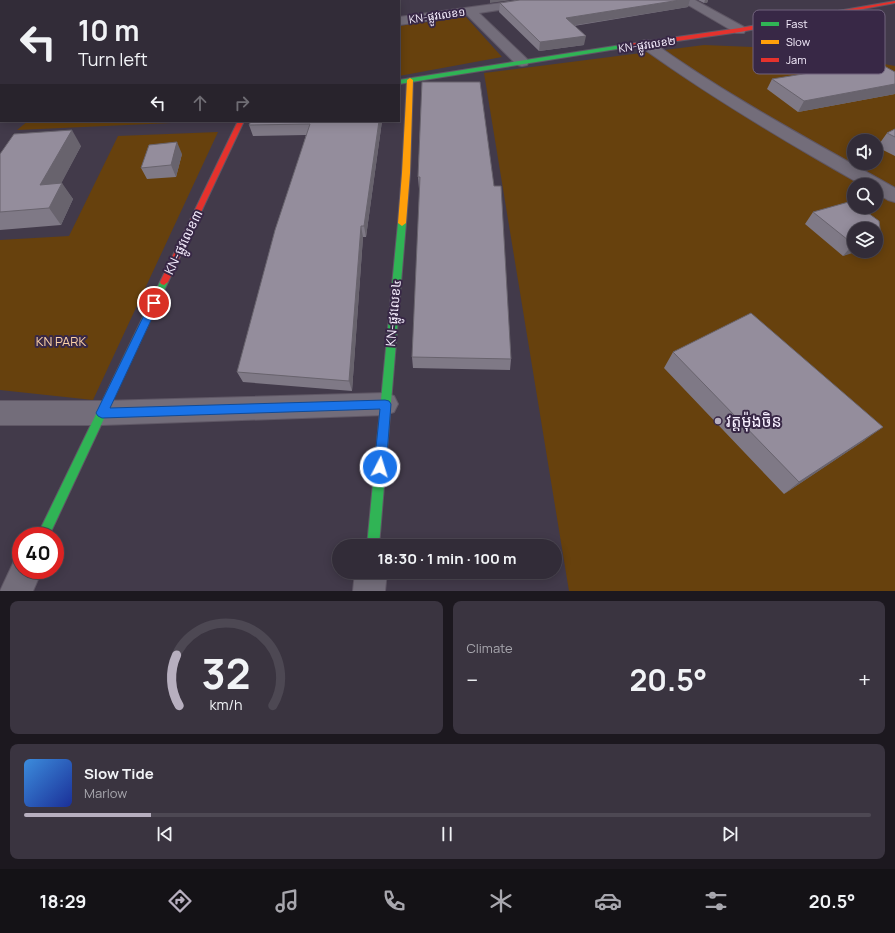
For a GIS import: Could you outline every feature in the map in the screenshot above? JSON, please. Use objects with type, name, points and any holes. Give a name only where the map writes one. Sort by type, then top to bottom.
[{"type":"street","name":"KN-ផ្លូវលេខ១","points":[[400,21],[546,0]]},
{"type":"street","points":[[687,0],[740,30]]},
{"type":"street","name":"KN-ផ្លូវលេខ២","points":[[851,10],[895,2]]},
{"type":"street","points":[[470,11],[522,62]]},
{"type":"street","name":"KN-ផ្លូវលេខ២","points":[[400,82],[753,28]]},
{"type":"street","points":[[646,44],[663,57],[768,124],[864,178]]},
{"type":"street","name":"KN-ផ្លូវលេខ៤","points":[[374,539],[406,173],[410,80]]},
{"type":"street","name":"KN-ផ្លូវលេខ៣","points":[[46,527],[241,122]]},
{"type":"street","points":[[883,189],[895,196]]},
{"type":"street","points":[[0,413],[102,413],[385,404]]},
{"type":"street","points":[[16,591],[22,579]]},
{"type":"street","points":[[369,591],[370,579]]},
{"type":"green space","points":[[466,17],[502,57],[400,76],[400,26]]},
{"type":"green space","name":"វត្តម៉ុងចិន","points":[[704,45],[753,47],[753,74],[885,74],[885,64],[895,66],[895,591],[569,591],[562,548],[562,539],[560,539],[484,73]]},
{"type":"green space","points":[[27,122],[193,122],[17,130]]},
{"type":"green space","name":"KN PARK","points":[[218,132],[93,400],[0,390],[0,240],[69,236],[118,136]]},
{"type":"building","points":[[520,0],[680,0],[566,18],[586,36],[540,42],[500,3]]},
{"type":"building","points":[[885,66],[895,72],[895,84],[804,101],[772,79],[803,74],[885,74]]},
{"type":"building","points":[[422,82],[480,82],[494,186],[501,186],[511,359],[412,357],[420,177],[418,177]]},
{"type":"building","points":[[250,122],[379,122],[364,226],[361,226],[349,381],[237,372],[275,230],[310,124],[249,125]]},
{"type":"building","points":[[895,129],[895,137],[887,133]]},
{"type":"building","points":[[72,130],[40,185],[62,183],[49,208],[0,212],[0,154],[14,134]]},
{"type":"building","points":[[177,142],[171,165],[141,168],[149,145]]},
{"type":"building","points":[[847,202],[847,214],[870,214],[879,222],[847,222],[847,239],[813,212]]},
{"type":"building","points":[[751,313],[883,427],[799,482],[673,352]]},
{"type":"traffic: fast","points":[[400,82],[621,47]]},
{"type":"traffic: fast","points":[[374,539],[402,223]]},
{"type":"traffic: fast","points":[[47,527],[164,282]]},
{"type":"traffic: slow","points":[[402,223],[406,173],[410,80]]},
{"type":"traffic: jam","points":[[851,10],[895,2]]},
{"type":"traffic: jam","points":[[621,47],[753,28]]},
{"type":"traffic: jam","points":[[164,282],[241,122]]},
{"type":"place","name":"វត្តម៉ុងចិន","points":[[718,421]]},
{"type":"route","points":[[154,303],[102,413],[385,404],[380,467]]}]
